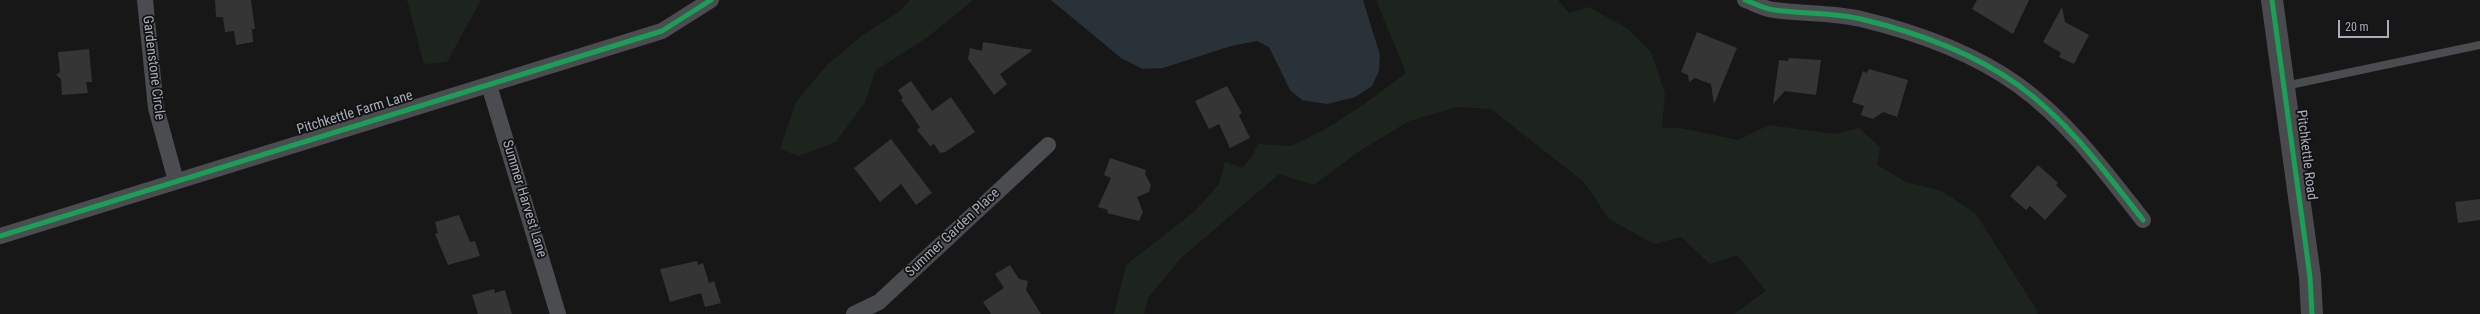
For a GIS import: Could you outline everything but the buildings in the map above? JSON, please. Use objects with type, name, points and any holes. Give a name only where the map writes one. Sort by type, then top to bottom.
[{"type":"main road","name":"Pitchkettle Road","points":[[2272,0],[2310,277],[2312,314]]},
{"type":"street","name":"Gardenstone Circle","points":[[145,0],[156,108],[176,182]]},
{"type":"street","name":"Pitchkettle Farm Lane","points":[[0,236],[662,31],[711,0]]},
{"type":"street","points":[[1745,0],[1772,10],[1857,18],[1906,30],[1976,60],[2018,85],[2058,119],[2102,168],[2142,220]]},
{"type":"street","name":"Summer Harvest Lane","points":[[489,85],[558,314]]},
{"type":"street","name":"Summer Garden Place","points":[[854,314],[879,302],[1048,145]]},
{"type":"lane","points":[[2285,86],[2480,45]]},
{"type":"shaded area","points":[[407,0],[481,0],[447,62],[424,64]]},
{"type":"shaded area","points":[[910,0],[973,0],[928,37],[876,70],[865,102],[836,142],[799,156],[780,149],[796,102],[827,65],[863,35],[901,10]]},
{"type":"shaded area","points":[[1051,0],[1363,0],[1380,55],[1379,71],[1372,86],[1355,97],[1327,104],[1302,100],[1290,90],[1269,47],[1257,41],[1231,46],[1163,68],[1143,69],[1121,58]]},
{"type":"shaded area","points":[[1376,0],[1558,0],[1569,13],[1589,7],[1628,29],[1651,52],[1665,93],[1662,128],[1680,128],[1738,140],[1769,125],[1835,134],[1859,128],[1880,147],[1877,165],[1906,182],[1942,191],[1976,214],[2038,312],[2036,314],[1734,314],[1766,291],[1737,255],[1710,264],[1681,237],[1654,244],[1609,219],[1584,182],[1491,109],[1457,107],[1409,121],[1358,152],[1314,185],[1279,174],[1181,258],[1148,298],[1144,314],[1114,314],[1126,265],[1195,211],[1219,184],[1225,162],[1242,168],[1252,157],[1258,144],[1292,146],[1327,128],[1363,105],[1406,73]]},
{"type":"cycle path","points":[[0,236],[662,31],[711,0]]},
{"type":"cycle path","points":[[1745,0],[1770,9],[1840,15],[1881,24],[1942,44],[1982,63],[2018,85],[2036,99],[2070,131],[2143,220]]},
{"type":"cycle path","points":[[2272,0],[2310,277],[2312,314]]}]
